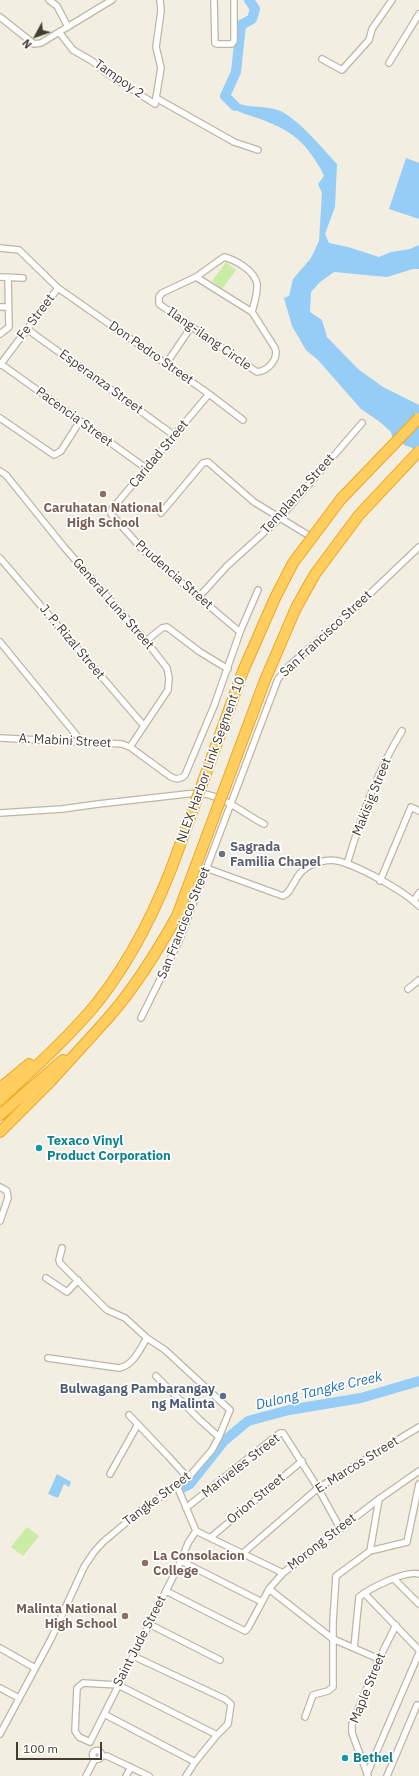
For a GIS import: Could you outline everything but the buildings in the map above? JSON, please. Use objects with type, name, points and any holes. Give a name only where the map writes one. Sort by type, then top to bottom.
[{"type":"highway","name":"NLEX Harbor Link Segment 10","points":[[0,1100],[40,1063],[96,1004],[124,964],[156,906],[169,877],[243,671],[275,598],[294,563],[341,499],[394,442],[419,418]]},
{"type":"highway","name":"NLEX Harbor Link Segment 10","points":[[0,1115],[109,1017],[138,980],[160,947],[177,916],[265,680],[296,608],[315,574],[359,515],[419,451]]},
{"type":"highway","points":[[0,1088],[35,1060],[96,1004]]},
{"type":"highway","points":[[0,1132],[51,1081],[109,1017]]},
{"type":"street","points":[[49,0],[57,6],[68,27]]},
{"type":"street","points":[[0,17],[34,44],[41,43],[68,27],[103,2],[112,0]]},
{"type":"street","name":"Tampoy 2","points":[[59,32],[69,47],[155,104],[161,68],[156,47],[161,11],[160,0]]},
{"type":"street","points":[[214,0],[215,43],[217,44],[234,43],[234,0]]},
{"type":"street","points":[[322,59],[342,70],[369,40],[372,29],[392,0]]},
{"type":"street","points":[[388,63],[419,14]]},
{"type":"street","points":[[156,98],[234,142],[258,150]]},
{"type":"street","name":"Don Pedro Street","points":[[0,248],[19,250],[58,288],[210,394],[243,420]]},
{"type":"street","name":"Ilang-ilang Circle","points":[[196,278],[252,312],[276,353],[275,360],[260,372],[254,372],[159,304],[159,297],[162,293],[196,278],[224,257],[234,259],[254,276],[258,286],[252,312]]},
{"type":"street","points":[[0,277],[23,278]]},
{"type":"street","points":[[0,334],[9,327],[8,278]]},
{"type":"street","name":"Fe Street","points":[[0,365],[58,288]]},
{"type":"street","points":[[0,307],[8,307]]},
{"type":"street","points":[[166,364],[191,327]]},
{"type":"street","name":"Esperanza Street","points":[[27,329],[175,436]]},
{"type":"street","name":"Pacencia Street","points":[[0,365],[147,469]]},
{"type":"street","name":"Caridad Street","points":[[111,514],[112,509],[210,394]]},
{"type":"street","points":[[0,418],[54,455],[61,451],[80,421]]},
{"type":"street","name":"Templanza Street","points":[[198,598],[227,566],[280,518],[362,423]]},
{"type":"street","points":[[161,513],[203,463],[208,462],[254,502],[308,535]]},
{"type":"street","name":"General Luna Street","points":[[0,471],[6,475],[66,550],[164,663],[168,672],[169,682],[166,694],[130,747]]},
{"type":"street","name":"Prudencia Street","points":[[111,514],[143,550],[240,632]]},
{"type":"street","name":"San Francisco Street","points":[[141,1018],[179,941],[278,679],[289,666],[356,607],[419,547]]},
{"type":"street","name":"J. P. Rizal Street","points":[[0,558],[144,726]]},
{"type":"street","points":[[130,747],[172,778],[178,779],[182,777],[214,706],[240,632],[258,590]]},
{"type":"street","points":[[146,641],[162,628],[167,627],[200,652],[228,669]]},
{"type":"street","points":[[0,642],[82,742]]},
{"type":"street","name":"Makisig Street","points":[[347,864],[372,790],[387,756],[402,732]]},
{"type":"street","name":"A. Mabini Street","points":[[0,738],[122,744],[130,747]]},
{"type":"street","points":[[0,813],[62,810],[98,804],[208,793],[264,824]]},
{"type":"street","points":[[380,881],[411,807],[419,811]]},
{"type":"street","points":[[206,868],[283,896],[288,893],[298,874],[309,865],[337,861],[347,864],[380,881],[414,901],[419,906]]},
{"type":"street","points":[[414,901],[419,894]]},
{"type":"street","points":[[408,989],[419,980]]},
{"type":"street","points":[[0,1187],[7,1191],[8,1198],[0,1221]]},
{"type":"street","name":"Tangke Street","points":[[1,1730],[51,1639],[84,1567],[94,1552],[103,1542],[140,1510],[188,1478],[212,1450],[230,1410],[165,1350],[147,1338],[129,1321],[107,1310],[60,1263],[59,1260],[62,1248]]},
{"type":"street","points":[[46,1278],[67,1292],[78,1280]]},
{"type":"street","points":[[48,1358],[119,1368],[133,1360],[147,1338]]},
{"type":"street","points":[[156,1376],[219,1437]]},
{"type":"street","points":[[129,1416],[188,1478]]},
{"type":"street","points":[[110,1474],[138,1424]]},
{"type":"street","name":"E. Marcos Street","points":[[242,1554],[318,1488],[419,1427]]},
{"type":"street","name":"Mariveles Street","points":[[186,1508],[280,1433],[283,1433],[286,1435],[302,1461],[340,1528]]},
{"type":"street","name":"Orion Street","points":[[210,1538],[302,1461]]},
{"type":"street","name":"Morong Street","points":[[166,1591],[244,1631],[248,1628],[269,1589],[283,1573],[340,1528],[419,1471]]},
{"type":"street","points":[[305,1717],[313,1695],[328,1692],[333,1686],[333,1639],[336,1576],[370,1551],[407,1542],[419,1484]]},
{"type":"street","points":[[177,1486],[196,1531],[283,1573]]},
{"type":"street","points":[[370,1551],[379,1499]]},
{"type":"street","name":"Saint Jude Street","points":[[90,1742],[166,1591],[188,1543],[196,1531]]},
{"type":"street","points":[[180,1561],[262,1602]]},
{"type":"street","points":[[354,1648],[359,1597],[364,1593],[394,1579],[411,1574],[419,1574]]},
{"type":"street","points":[[394,1579],[419,1604]]},
{"type":"street","points":[[269,1589],[333,1639],[379,1659]]},
{"type":"street","points":[[364,1593],[396,1625],[419,1651],[367,1775]]},
{"type":"street","points":[[149,1624],[220,1660]]},
{"type":"street","name":"Maple Street","points":[[367,1775],[351,1729],[379,1659],[396,1625]]},
{"type":"street","points":[[0,1648],[35,1668]]},
{"type":"street","points":[[133,1656],[225,1699],[232,1704],[228,1724],[217,1734],[186,1776]]},
{"type":"street","points":[[149,1776],[107,1756],[102,1756],[100,1752],[95,1751],[90,1742],[79,1737],[75,1731],[77,1688],[82,1683],[118,1685],[217,1734]]},
{"type":"street","points":[[0,1688],[19,1698]]},
{"type":"street","points":[[387,1776],[417,1705]]},
{"type":"street","points":[[104,1714],[195,1762]]},
{"type":"street","points":[[86,1776],[95,1759],[93,1755],[95,1751]]},
{"type":"street","points":[[95,1759],[99,1760],[102,1756]]},
{"type":"street","points":[[126,1776],[131,1767]]},
{"type":"green space","points":[[226,262],[236,270],[222,289],[212,281]]},
{"type":"green space","points":[[27,1527],[39,1536],[23,1556],[11,1547]]},
{"type":"water","points":[[229,97],[232,101],[237,103],[272,108],[285,114],[301,126],[337,164],[335,207],[325,234],[329,243],[348,247],[379,257],[391,252],[410,249],[419,245],[419,269],[413,269],[387,277],[334,272],[320,282],[311,292],[310,312],[322,320],[327,337],[358,369],[383,387],[419,405],[419,452],[398,442],[392,436],[391,432],[380,422],[361,409],[318,360],[306,350],[292,326],[284,298],[289,296],[293,279],[311,258],[319,241],[322,193],[318,184],[324,176],[306,147],[293,135],[270,123],[235,110],[224,99]]},
{"type":"water","points":[[406,158],[419,163],[419,219],[389,209]]},
{"type":"water","points":[[57,1474],[71,1482],[69,1487],[64,1484],[58,1498],[48,1494]]},
{"type":"waterway","points":[[235,106],[225,96],[236,72],[241,25],[252,19],[255,9],[249,0]]},
{"type":"waterway","name":"Dulong Tangke Creek","points":[[180,1489],[190,1484],[224,1441],[248,1421],[289,1410],[361,1398],[419,1381]]},
{"type":"place","name":"Caruhatan National High School","points":[[103,494]]},
{"type":"place","name":"Sagrada Familia Chapel","points":[[222,854]]},
{"type":"place","name":"Texaco Vinyl Product Corporation","points":[[39,1148]]},
{"type":"place","name":"Bulwagang Pambarangay ng Malinta","points":[[223,1396]]},
{"type":"place","name":"La Consolacion College","points":[[145,1563]]},
{"type":"place","name":"Malinta National High School","points":[[125,1616]]},
{"type":"place","name":"Bethel","points":[[345,1758]]}]
